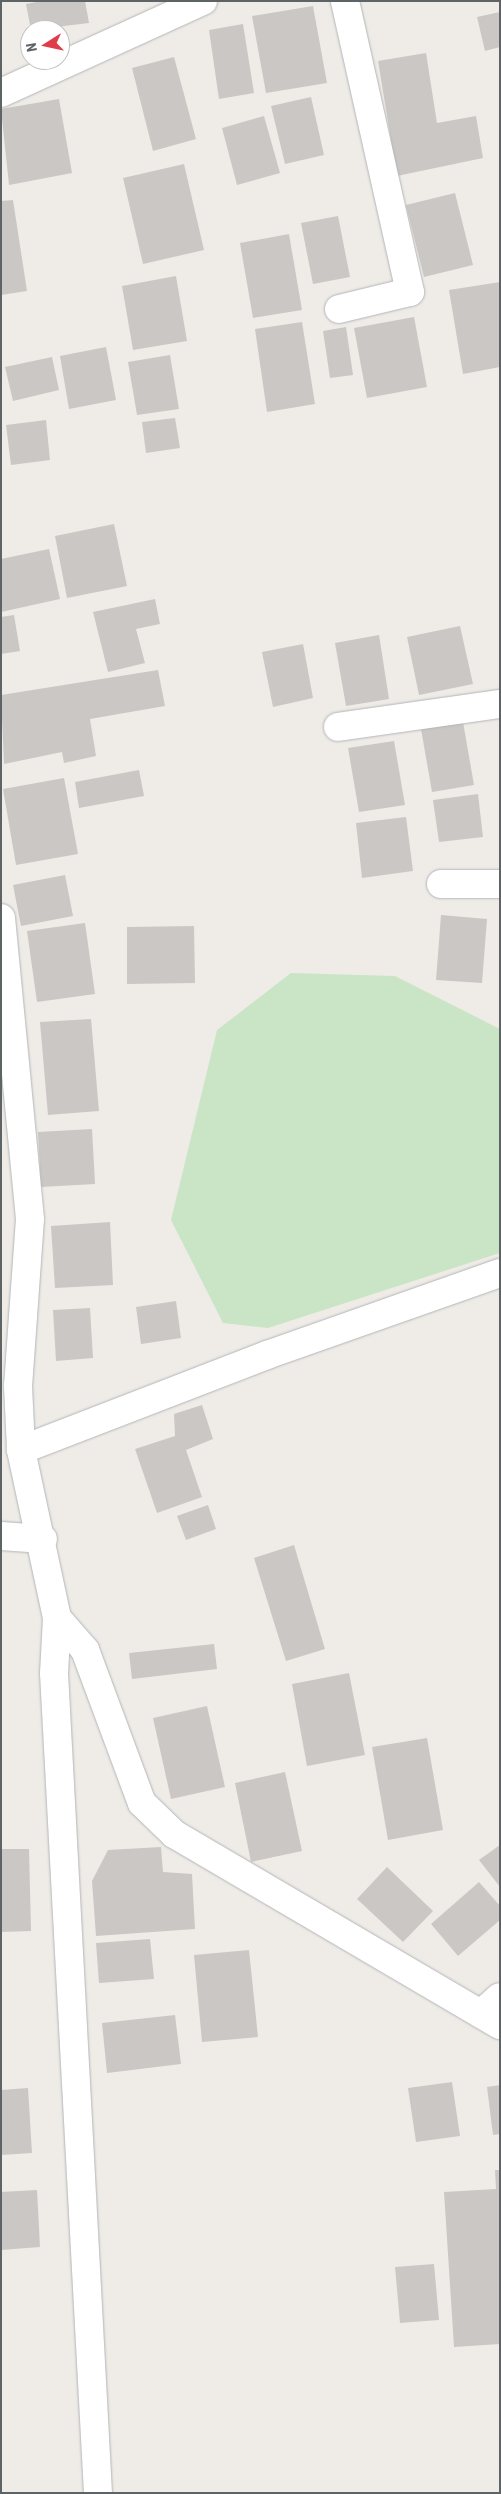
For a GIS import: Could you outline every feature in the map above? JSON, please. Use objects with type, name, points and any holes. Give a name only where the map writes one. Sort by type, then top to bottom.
[{"type":"street","points":[[340,309],[410,292],[345,1]]},
{"type":"street","points":[[1,93],[194,2]]},
{"type":"street","points":[[338,727],[500,704]]},
{"type":"street","points":[[441,884],[500,884]]},
{"type":"street","points":[[1,918],[30,1218],[18,1386],[21,1450],[43,1539],[57,1618],[54,1673],[98,2493]]},
{"type":"street","points":[[21,1450],[267,1355],[500,1273]]},
{"type":"street","points":[[1,1536],[43,1539]]},
{"type":"street","points":[[57,1618],[85,1650],[142,1803],[174,1834],[493,2012]]},
{"type":"green space","points":[[291,973],[395,976],[500,1029],[500,1253],[268,1328],[223,1323],[171,1220],[217,1030]]},
{"type":"building","points":[[42,1],[85,1],[89,23],[70,25],[70,20],[29,20],[26,4]]},
{"type":"building","points":[[313,6],[327,83],[266,93],[252,16]]},
{"type":"building","points":[[500,12],[500,47],[485,51],[477,17]]},
{"type":"building","points":[[243,24],[254,93],[219,99],[209,30]]},
{"type":"building","points":[[426,53],[437,123],[476,116],[483,158],[397,176],[378,61]]},
{"type":"building","points":[[174,57],[196,139],[153,151],[132,68]]},
{"type":"building","points":[[311,97],[324,155],[285,164],[271,106]]},
{"type":"building","points":[[59,99],[72,173],[9,185],[1,109]]},
{"type":"building","points":[[264,116],[280,173],[237,185],[222,128]]},
{"type":"building","points":[[184,164],[204,250],[143,264],[123,178]]},
{"type":"building","points":[[455,193],[473,265],[424,277],[406,205]]},
{"type":"building","points":[[13,200],[27,291],[1,295],[1,201]]},
{"type":"building","points":[[338,216],[350,277],[313,284],[301,223]]},
{"type":"building","points":[[289,234],[302,310],[253,318],[240,243]]},
{"type":"building","points":[[176,276],[187,341],[133,350],[122,286]]},
{"type":"building","points":[[500,282],[500,367],[463,374],[449,290]]},
{"type":"building","points":[[414,317],[427,387],[367,398],[354,328]]},
{"type":"building","points":[[302,322],[315,404],[267,412],[255,329]]},
{"type":"building","points":[[346,327],[353,375],[330,378],[323,331]]},
{"type":"building","points":[[106,347],[116,400],[69,409],[60,356]]},
{"type":"building","points":[[170,355],[179,409],[137,415],[128,362]]},
{"type":"building","points":[[52,357],[59,390],[13,401],[5,367]]},
{"type":"building","points":[[175,418],[180,448],[146,453],[142,422]]},
{"type":"building","points":[[46,420],[50,460],[11,465],[6,425]]},
{"type":"building","points":[[114,524],[127,586],[67,598],[55,536]]},
{"type":"building","points":[[49,549],[60,599],[1,612],[1,559]]},
{"type":"building","points":[[155,599],[160,624],[136,629],[145,663],[108,672],[93,612]]},
{"type":"building","points":[[14,615],[20,651],[1,654],[1,617]]},
{"type":"building","points":[[460,626],[473,684],[419,695],[407,637]]},
{"type":"building","points":[[379,635],[389,699],[346,706],[335,643]]},
{"type":"building","points":[[303,644],[313,698],[273,707],[262,652]]},
{"type":"building","points":[[158,670],[165,706],[90,719],[96,756],[64,763],[62,752],[4,764],[1,695]]},
{"type":"building","points":[[463,722],[474,785],[432,792],[421,729]]},
{"type":"building","points":[[394,741],[405,805],[359,812],[348,748]]},
{"type":"building","points":[[139,770],[144,796],[79,808],[75,782]]},
{"type":"building","points":[[64,778],[78,854],[16,865],[3,789]]},
{"type":"building","points":[[478,794],[483,837],[439,842],[433,800]]},
{"type":"building","points":[[406,817],[413,871],[362,878],[356,823]]},
{"type":"building","points":[[65,875],[73,916],[21,926],[13,885]]},
{"type":"building","points":[[441,915],[487,919],[482,983],[436,980]]},
{"type":"building","points":[[85,923],[95,994],[37,1002],[27,931]]},
{"type":"building","points":[[194,926],[195,983],[127,984],[127,927]]},
{"type":"building","points":[[91,1019],[99,1111],[48,1115],[40,1022]]},
{"type":"building","points":[[92,1129],[95,1184],[41,1187],[38,1132]]},
{"type":"building","points":[[110,1222],[113,1285],[55,1288],[51,1226]]},
{"type":"building","points":[[176,1301],[181,1338],[141,1344],[136,1307]]},
{"type":"building","points":[[90,1308],[93,1358],[56,1361],[53,1310]]},
{"type":"building","points":[[202,1405],[213,1439],[186,1450],[202,1497],[157,1513],[135,1449],[175,1436],[174,1414]]},
{"type":"building","points":[[208,1505],[216,1529],[186,1540],[177,1516]]},
{"type":"building","points":[[294,1545],[325,1649],[286,1661],[254,1558]]},
{"type":"building","points":[[214,1644],[217,1669],[132,1679],[129,1653]]},
{"type":"building","points":[[349,1673],[365,1755],[307,1766],[292,1684]]},
{"type":"building","points":[[207,1706],[225,1787],[171,1799],[153,1718]]},
{"type":"building","points":[[427,1738],[443,1830],[388,1840],[372,1747]]},
{"type":"building","points":[[285,1772],[302,1851],[251,1862],[235,1783]]},
{"type":"building","points":[[500,1845],[500,1887],[479,1860]]},
{"type":"building","points":[[161,1847],[163,1872],[192,1874],[195,1929],[96,1936],[92,1881],[108,1850]]},
{"type":"building","points":[[1,1849],[29,1849],[31,1931],[1,1932]]},
{"type":"building","points":[[387,1867],[433,1911],[403,1942],[357,1899]]},
{"type":"building","points":[[479,1882],[500,1906],[500,1920],[458,1956],[431,1924]]},
{"type":"building","points":[[150,1939],[154,1979],[99,1983],[96,1943]]},
{"type":"building","points":[[249,1950],[258,2037],[202,2042],[194,1955]]},
{"type":"building","points":[[175,2015],[181,2064],[107,2073],[102,2023]]},
{"type":"building","points":[[452,2082],[460,2136],[416,2142],[408,2088]]},
{"type":"building","points":[[500,2085],[500,2134],[493,2135],[487,2087]]},
{"type":"building","points":[[28,2088],[32,2153],[1,2155],[1,2090]]},
{"type":"building","points":[[495,2170],[500,2170],[500,2344],[454,2347],[444,2192],[496,2189]]},
{"type":"building","points":[[37,2190],[40,2247],[1,2250],[1,2192]]},
{"type":"building","points":[[434,2264],[439,2320],[400,2323],[395,2267]]}]
